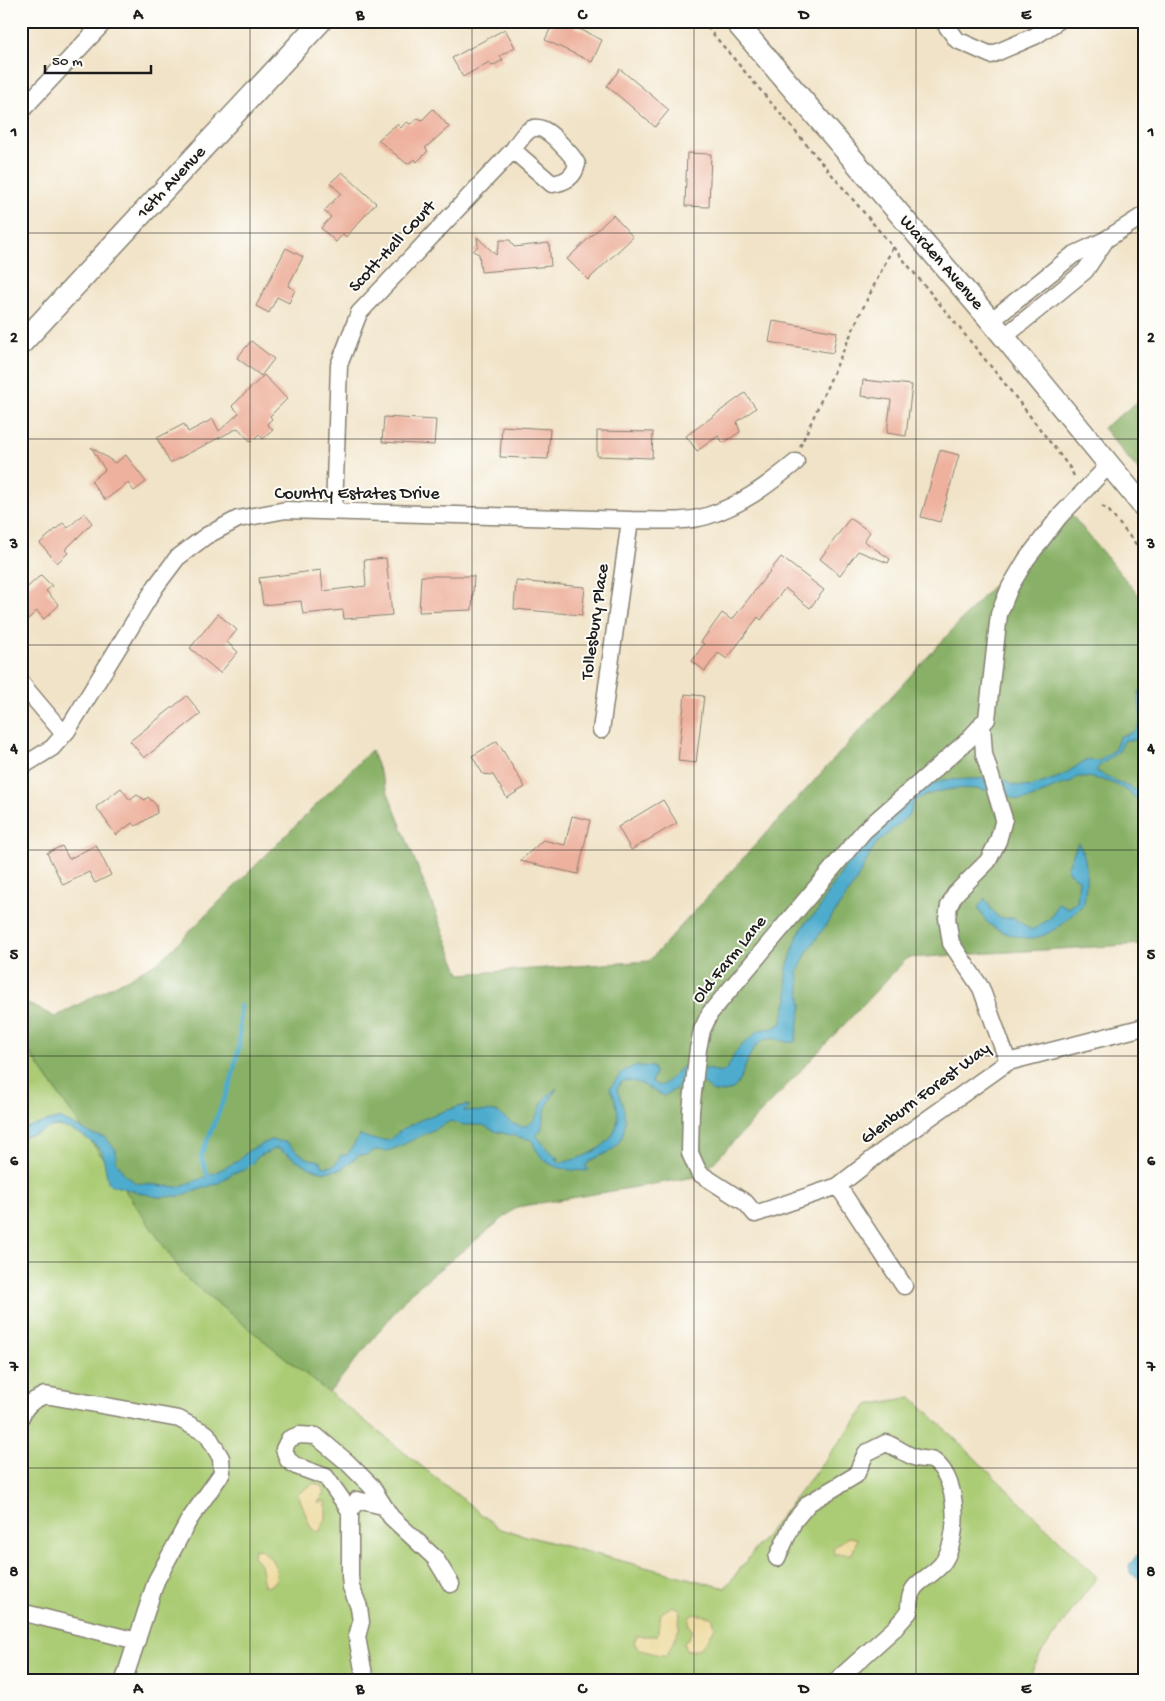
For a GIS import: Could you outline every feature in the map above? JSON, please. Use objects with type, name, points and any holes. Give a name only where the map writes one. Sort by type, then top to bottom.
[{"type":"main road","name":"16th Avenue","points":[[21,344],[321,21]]},
{"type":"main road","name":"Warden Avenue","points":[[735,21],[998,329],[1144,508]]},
{"type":"street","points":[[21,112],[105,21]]},
{"type":"street","points":[[943,21],[957,40],[991,56],[1036,36],[1058,21]]},
{"type":"street","name":"Scott-Hall Court","points":[[334,511],[339,365],[359,313],[513,150]]},
{"type":"street","points":[[998,329],[1073,255],[1105,240],[1144,215]]},
{"type":"street","name":"Country Estates Drive","points":[[23,763],[52,748],[64,734],[156,586],[183,552],[206,536],[238,519],[286,510],[630,520],[687,519],[707,516],[752,497],[796,462]]},
{"type":"street","name":"Glenburn Forest Way","points":[[838,1186],[884,1150],[1008,1062],[981,988],[951,943],[947,918],[949,906],[955,894],[988,861],[998,841],[1004,819],[984,754],[982,723],[986,718],[999,614],[1010,587],[1026,560],[1059,517],[1109,465]]},
{"type":"street","name":"Tollesbury Place","points":[[601,730],[630,520]]},
{"type":"street","points":[[21,683],[45,708],[64,734]]},
{"type":"street","name":"Old Farm Lane","points":[[838,1186],[756,1214],[746,1203],[699,1173],[690,1153],[690,1144],[698,1049],[702,1030],[710,1013],[729,994],[864,831],[967,741],[982,723]]},
{"type":"street","points":[[1008,1062],[1144,1027]]},
{"type":"street","points":[[838,1186],[904,1286]]},
{"type":"street","points":[[21,1417],[32,1400],[45,1395],[179,1419],[207,1434],[221,1458],[222,1473],[189,1520],[156,1581],[124,1680]]},
{"type":"street","points":[[350,1511],[326,1477],[296,1466],[288,1460],[284,1449],[289,1439],[299,1435],[316,1436],[372,1486],[383,1506],[435,1558],[451,1584]]},
{"type":"street","points":[[777,1558],[794,1521],[809,1503],[856,1475],[866,1453],[876,1447],[886,1443],[916,1458],[934,1461],[944,1472],[952,1488],[955,1508],[948,1550],[941,1564],[913,1587],[908,1598],[909,1612],[895,1628],[837,1680]]},
{"type":"street","points":[[365,1680],[357,1637],[361,1622],[359,1607],[351,1587],[350,1576],[350,1511],[357,1500],[383,1506]]},
{"type":"street","points":[[21,1612],[136,1641]]},
{"type":"path","points":[[702,21],[894,247],[1006,385],[1070,468],[1074,476]]},
{"type":"path","points":[[796,462],[802,439],[894,247]]},
{"type":"path","points":[[1102,506],[1109,511],[1144,554]]},
{"type":"green space","points":[[1144,397],[1144,477],[1103,428]]},
{"type":"green space","points":[[1065,507],[1144,602],[1144,944],[907,958],[701,1176],[517,1207],[410,1293],[329,1393],[186,1278],[21,1040],[21,1000],[55,1017],[160,961],[371,750],[460,974],[649,961]]},
{"type":"green space","points":[[21,1040],[186,1278],[500,1529],[725,1588],[868,1405],[912,1397],[1097,1577],[1041,1653],[1028,1680],[21,1680]]},
{"type":"sand","points":[[314,1483],[321,1486],[325,1492],[318,1503],[326,1501],[326,1519],[319,1532],[313,1530],[310,1526],[298,1494]]},
{"type":"sand","points":[[848,1537],[856,1538],[857,1540],[852,1554],[834,1554],[833,1548]]},
{"type":"sand","points":[[259,1549],[273,1561],[277,1573],[273,1583],[267,1587],[264,1586],[260,1564],[253,1556],[254,1550]]},
{"type":"sand","points":[[673,1606],[680,1609],[679,1629],[667,1655],[659,1655],[638,1649],[634,1642],[637,1636],[657,1636],[661,1613]]},
{"type":"sand","points":[[694,1614],[712,1617],[715,1627],[701,1647],[685,1650],[684,1642],[688,1640],[692,1630],[689,1626],[689,1618]]},
{"type":"water","points":[[1144,687],[1144,736],[1139,740],[1125,740],[1119,751],[1098,767],[1096,771],[1141,793],[1144,800],[1144,812],[1136,798],[1124,789],[1108,782],[1084,777],[1077,777],[1070,783],[1057,786],[1035,797],[1023,800],[1014,799],[1001,793],[967,788],[936,792],[914,801],[910,814],[875,845],[854,885],[807,952],[798,972],[802,1006],[795,1042],[768,1039],[757,1045],[752,1051],[738,1082],[729,1091],[713,1092],[701,1081],[688,1077],[680,1086],[664,1096],[632,1081],[621,1082],[617,1090],[624,1112],[625,1127],[623,1135],[614,1148],[588,1163],[585,1167],[589,1169],[587,1171],[569,1170],[554,1166],[541,1157],[532,1140],[494,1131],[483,1125],[463,1125],[451,1121],[396,1148],[387,1151],[375,1150],[367,1155],[359,1155],[342,1169],[325,1172],[310,1168],[277,1148],[259,1156],[245,1170],[233,1173],[219,1183],[180,1196],[157,1197],[111,1185],[108,1182],[102,1151],[92,1142],[72,1130],[58,1126],[52,1127],[36,1134],[25,1136],[21,1140],[21,1129],[60,1118],[94,1135],[105,1137],[116,1150],[116,1160],[124,1174],[136,1183],[178,1187],[208,1176],[238,1161],[248,1151],[271,1140],[286,1142],[306,1158],[320,1161],[324,1167],[333,1166],[341,1155],[347,1155],[360,1135],[375,1140],[389,1140],[416,1122],[466,1105],[470,1106],[463,1111],[498,1112],[515,1125],[525,1126],[534,1120],[545,1099],[557,1088],[546,1107],[541,1131],[536,1135],[549,1151],[560,1159],[554,1158],[559,1163],[588,1154],[600,1148],[609,1140],[615,1130],[618,1118],[616,1104],[610,1088],[627,1069],[637,1066],[653,1067],[655,1072],[652,1082],[659,1086],[663,1085],[685,1065],[723,1072],[737,1050],[759,1030],[773,1028],[781,1024],[788,999],[786,971],[798,935],[806,922],[818,911],[827,894],[861,844],[877,832],[901,803],[922,788],[943,780],[1001,778],[1012,785],[1031,787],[1062,776],[1086,760],[1099,761],[1113,751],[1120,736],[1136,730],[1140,720],[1139,692]]},
{"type":"water","points":[[1078,843],[1082,849],[1086,864],[1084,904],[1066,920],[1049,933],[1030,938],[1006,933],[986,921],[978,908],[985,898],[999,918],[1013,918],[1032,930],[1050,919],[1058,903],[1069,908],[1077,902],[1079,879],[1069,873],[1067,868]]},
{"type":"water","points":[[1137,1555],[1144,1557],[1144,1583],[1130,1573],[1129,1565]]},
{"type":"building","points":[[554,21],[563,21],[602,40],[592,62],[545,40]]},
{"type":"building","points":[[505,29],[515,47],[500,56],[503,60],[492,66],[489,62],[463,77],[452,58]]},
{"type":"building","points":[[620,69],[669,110],[655,127],[607,86]]},
{"type":"building","points":[[433,109],[449,127],[425,148],[428,151],[417,162],[415,159],[407,164],[378,140],[397,124],[401,128],[406,122],[411,124],[418,118],[422,120]]},
{"type":"building","points":[[687,153],[711,154],[709,207],[685,206]]},
{"type":"building","points":[[342,172],[376,203],[346,237],[343,234],[336,242],[321,228],[331,217],[324,211],[341,193],[330,183]]},
{"type":"building","points":[[613,215],[633,237],[588,280],[567,259]]},
{"type":"building","points":[[477,237],[496,255],[500,240],[510,240],[514,247],[549,243],[551,266],[481,272],[479,254],[473,251],[478,246]]},
{"type":"building","points":[[286,248],[303,257],[288,286],[295,290],[289,303],[277,297],[269,313],[256,306]]},
{"type":"building","points":[[773,321],[837,332],[833,353],[769,342]]},
{"type":"building","points":[[251,341],[274,359],[261,376],[237,358]]},
{"type":"building","points":[[264,375],[287,399],[270,416],[272,419],[267,424],[273,430],[263,439],[259,434],[251,442],[238,428],[170,463],[157,438],[184,424],[188,432],[213,419],[219,431],[239,413],[232,406]]},
{"type":"building","points":[[863,380],[912,385],[906,436],[887,433],[891,400],[861,396]]},
{"type":"building","points":[[745,393],[756,408],[737,422],[740,432],[723,443],[718,436],[697,451],[686,436]]},
{"type":"building","points":[[384,417],[436,420],[434,445],[382,442]]},
{"type":"building","points":[[502,426],[550,429],[548,459],[500,457]]},
{"type":"building","points":[[597,431],[653,432],[652,458],[597,456]]},
{"type":"building","points":[[91,447],[115,463],[126,455],[146,482],[134,491],[128,483],[105,500],[91,481],[105,470]]},
{"type":"building","points":[[940,450],[959,455],[940,522],[921,517]]},
{"type":"building","points":[[84,513],[92,523],[65,550],[68,553],[57,563],[40,543],[63,523],[68,528]]},
{"type":"building","points":[[850,518],[870,532],[864,541],[890,559],[888,563],[858,551],[840,575],[820,559]]},
{"type":"building","points":[[781,557],[824,590],[810,608],[785,588],[761,620],[758,617],[727,659],[718,653],[705,671],[692,661],[704,644],[701,642],[722,613],[732,620]]},
{"type":"building","points":[[386,558],[392,615],[344,619],[343,610],[303,614],[301,601],[263,605],[259,578],[321,570],[323,591],[366,586],[364,560]]},
{"type":"building","points":[[41,575],[52,586],[46,591],[59,605],[44,619],[37,611],[21,625],[21,593]]},
{"type":"building","points":[[421,576],[474,576],[472,610],[419,612]]},
{"type":"building","points":[[516,581],[585,587],[582,615],[514,609]]},
{"type":"building","points":[[218,614],[237,630],[227,642],[238,652],[220,673],[190,648]]},
{"type":"building","points":[[685,694],[704,696],[696,763],[678,761]]},
{"type":"building","points":[[187,696],[201,714],[144,758],[130,741]]},
{"type":"building","points":[[497,741],[525,787],[507,798],[493,775],[483,774],[472,756]]},
{"type":"building","points":[[121,788],[130,800],[137,795],[145,800],[148,797],[156,805],[157,813],[136,826],[132,823],[116,835],[96,807]]},
{"type":"building","points":[[663,800],[677,823],[631,850],[618,827]]},
{"type":"building","points":[[572,816],[590,820],[578,874],[520,861],[543,840],[565,845]]},
{"type":"building","points":[[96,845],[111,875],[95,883],[89,872],[63,885],[47,853],[62,846],[69,859]]},
{"type":"waterway","points":[[208,1176],[201,1156],[231,1082],[239,1046],[240,1006]]}]
